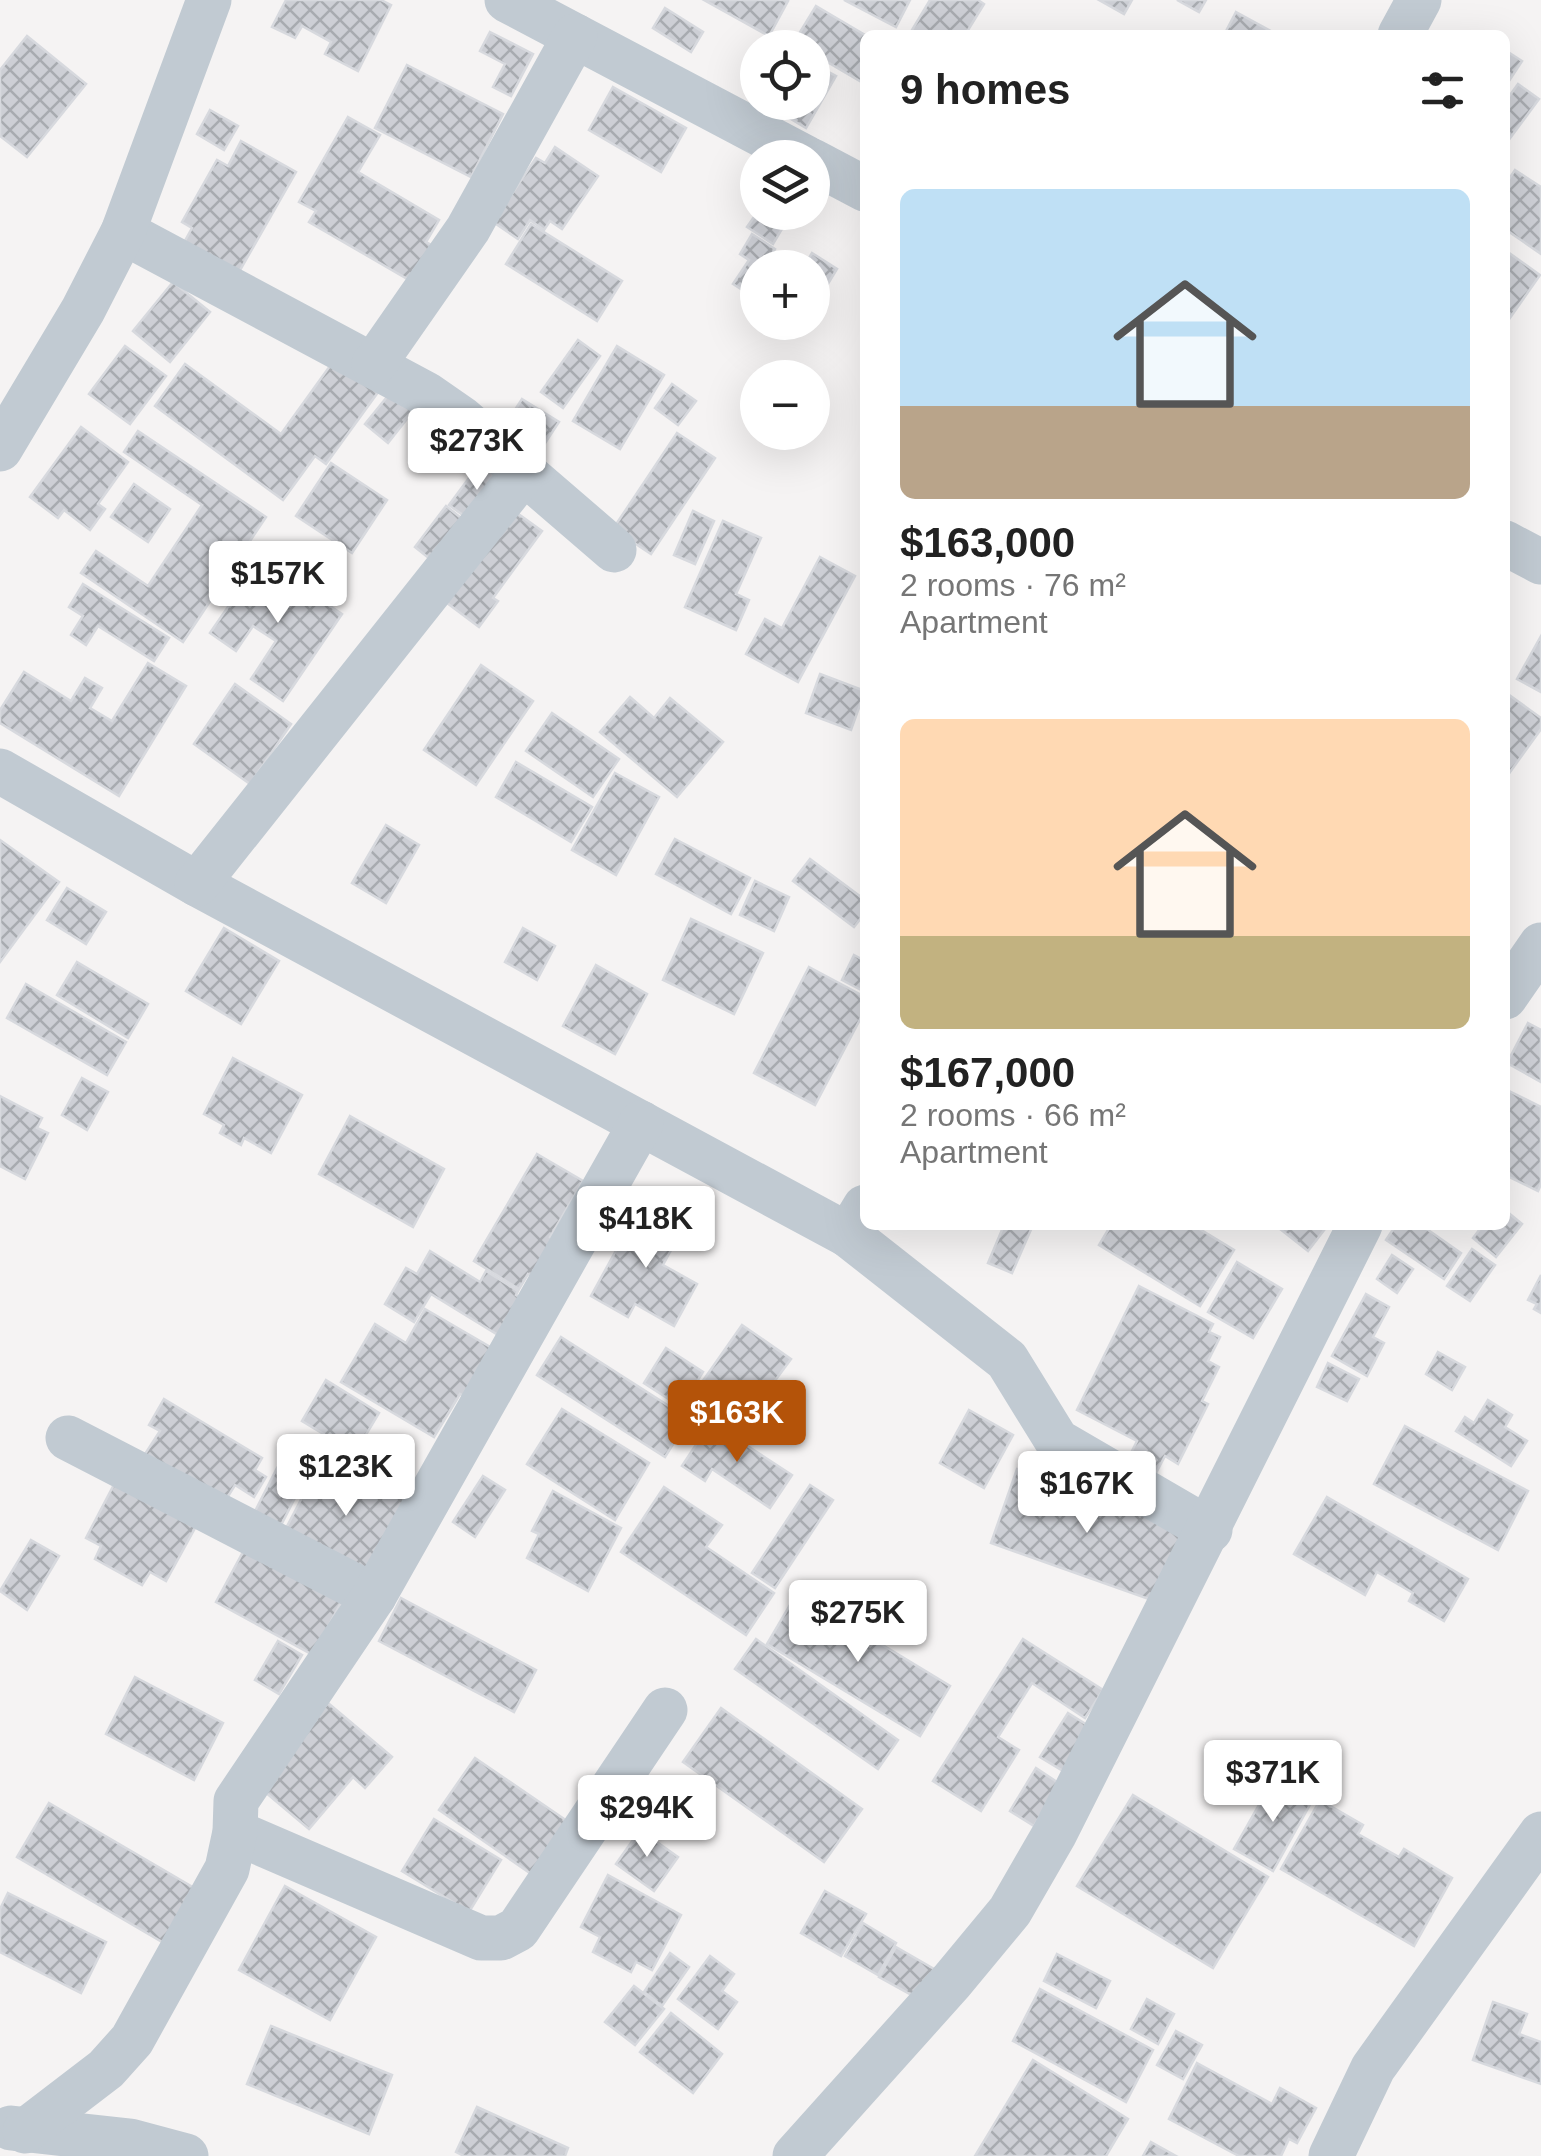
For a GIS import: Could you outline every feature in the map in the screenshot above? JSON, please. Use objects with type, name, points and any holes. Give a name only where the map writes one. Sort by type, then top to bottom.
[{"type":"street","points":[[0,449],[83,310],[123,232],[210,0]]},
{"type":"street","points":[[506,0],[772,140]]},
{"type":"street","points":[[1403,30],[1419,0]]},
{"type":"street","points":[[374,364],[468,229],[576,36]]},
{"type":"street","points":[[830,171],[860,186]]},
{"type":"street","points":[[123,232],[374,364],[462,419],[614,550]]},
{"type":"street","points":[[197,884],[524,472]]},
{"type":"street","points":[[1510,546],[1541,562]]},
{"type":"street","points":[[0,771],[197,884],[640,1123],[857,1221]]},
{"type":"street","points":[[1510,990],[1541,945]]},
{"type":"street","points":[[13,2129],[106,2069],[132,2040],[227,1869],[236,1802],[374,1596],[640,1123]]},
{"type":"street","points":[[867,1230],[1007,1360],[1057,1441],[1210,1530]]},
{"type":"street","points":[[795,2156],[952,1982],[1010,1911],[1055,1833],[1210,1530],[1358,1230]]},
{"type":"street","points":[[68,1438],[374,1596]]},
{"type":"street","points":[[234,1832],[481,1938],[501,1938],[518,1929],[665,1710]]},
{"type":"street","points":[[1332,2156],[1373,2068],[1541,1834]]},
{"type":"street","points":[[13,2129],[130,2141],[186,2156]]},
{"type":"building","points":[[286,0],[381,0],[391,5],[358,71],[325,54],[331,42],[302,26],[295,38],[272,27]]},
{"type":"building","points":[[704,0],[788,1],[772,30],[758,30]]},
{"type":"building","points":[[844,0],[910,0],[896,27]]},
{"type":"building","points":[[930,0],[978,0],[984,4],[968,30],[912,30]]},
{"type":"building","points":[[1099,0],[1132,0],[1124,14]]},
{"type":"building","points":[[1177,0],[1206,0],[1199,12]]},
{"type":"building","points":[[816,6],[860,32],[860,81],[830,64],[830,30],[801,30]]},
{"type":"building","points":[[665,8],[703,32],[691,52],[653,28]]},
{"type":"building","points":[[1236,12],[1269,30],[1227,30]]},
{"type":"building","points":[[490,32],[533,54],[511,96],[493,87],[505,64],[480,51]]},
{"type":"building","points":[[27,36],[86,84],[27,157],[0,136],[0,70]]},
{"type":"building","points":[[1510,53],[1522,61],[1510,79]]},
{"type":"building","points":[[407,65],[503,114],[471,177],[375,128]]},
{"type":"building","points":[[1518,84],[1539,99],[1510,138],[1510,95]]},
{"type":"building","points":[[613,87],[686,128],[661,172],[589,130]]},
{"type":"building","points":[[210,110],[238,126],[224,150],[197,134]]},
{"type":"building","points":[[348,117],[380,135],[358,172],[439,220],[426,242],[437,248],[416,284],[309,222],[316,211],[299,202]]},
{"type":"building","points":[[793,120],[811,120],[806,128]]},
{"type":"building","points":[[241,141],[296,172],[235,279],[181,248],[192,228],[182,222],[217,160],[228,166]]},
{"type":"building","points":[[555,147],[598,176],[562,229],[550,221],[544,230],[530,220],[518,239],[493,222],[536,158],[545,163]]},
{"type":"building","points":[[1515,170],[1541,187],[1541,254],[1510,232],[1510,178]]},
{"type":"building","points":[[531,224],[622,281],[597,321],[506,264]]},
{"type":"building","points":[[752,230],[781,230],[773,244]]},
{"type":"building","points":[[752,234],[775,249],[774,250],[742,250]]},
{"type":"building","points":[[1510,254],[1540,275],[1510,318]]},
{"type":"building","points":[[173,282],[210,312],[170,362],[133,331]]},
{"type":"building","points":[[578,340],[600,356],[563,408],[541,392]]},
{"type":"building","points":[[125,346],[166,376],[130,424],[89,394]]},
{"type":"building","points":[[617,346],[664,375],[620,449],[573,421]]},
{"type":"building","points":[[340,352],[384,384],[326,464],[315,456],[283,500],[155,406],[185,364],[281,434]]},
{"type":"building","points":[[672,384],[696,401],[678,425],[655,408]]},
{"type":"building","points":[[391,392],[414,410],[388,443],[365,424]]},
{"type":"building","points":[[522,399],[559,422],[534,460],[498,436]]},
{"type":"building","points":[[81,427],[128,462],[98,504],[105,509],[90,530],[64,510],[58,518],[30,497]]},
{"type":"building","points":[[138,431],[266,517],[183,642],[81,573],[96,551],[148,586],[202,505],[124,452]]},
{"type":"building","points":[[677,433],[715,458],[651,554],[613,529]]},
{"type":"building","points":[[331,463],[387,500],[352,553],[296,516]]},
{"type":"building","points":[[480,463],[504,481],[474,523],[449,505]]},
{"type":"building","points":[[134,484],[170,509],[148,542],[111,517]]},
{"type":"building","points":[[506,505],[542,531],[493,598],[498,601],[479,627],[439,597]]},
{"type":"building","points":[[446,506],[471,526],[440,567],[415,547]]},
{"type":"building","points":[[693,511],[714,521],[695,564],[674,555]]},
{"type":"building","points":[[723,521],[761,538],[736,594],[749,600],[736,630],[685,607]]},
{"type":"building","points":[[820,557],[855,576],[798,682],[746,654],[765,619],[782,628]]},
{"type":"building","points":[[261,559],[342,614],[283,701],[251,679],[276,641],[253,626],[236,651],[210,633]]},
{"type":"building","points":[[83,584],[169,638],[154,661],[98,626],[86,645],[71,635],[83,616],[69,607]]},
{"type":"building","points":[[1541,636],[1541,692],[1517,679]]},
{"type":"building","points":[[148,663],[186,686],[119,796],[0,723],[0,710],[24,672],[71,701],[85,678],[102,688],[90,708],[112,721]]},
{"type":"building","points":[[481,665],[533,701],[476,785],[424,750]]},
{"type":"building","points":[[820,674],[860,689],[860,705],[851,730],[806,713]]},
{"type":"building","points":[[235,684],[291,724],[250,784],[194,744]]},
{"type":"building","points":[[1510,696],[1541,718],[1541,729],[1510,772]]},
{"type":"building","points":[[630,697],[654,718],[670,698],[723,742],[677,797],[600,732]]},
{"type":"building","points":[[552,713],[619,759],[593,797],[526,751]]},
{"type":"building","points":[[516,762],[592,807],[571,842],[496,797]]},
{"type":"building","points":[[615,773],[659,797],[616,875],[572,850]]},
{"type":"building","points":[[386,825],[419,845],[386,903],[352,883]]},
{"type":"building","points":[[675,839],[750,878],[731,914],[656,874]]},
{"type":"building","points":[[0,840],[59,882],[0,962]]},
{"type":"building","points":[[810,859],[860,896],[860,919],[854,927],[793,881]]},
{"type":"building","points":[[755,881],[789,897],[774,931],[740,915]]},
{"type":"building","points":[[67,888],[106,912],[86,944],[47,920]]},
{"type":"building","points":[[691,919],[763,953],[734,1014],[663,980]]},
{"type":"building","points":[[224,928],[279,961],[241,1024],[186,991]]},
{"type":"building","points":[[523,928],[555,946],[537,980],[505,962]]},
{"type":"building","points":[[854,955],[860,958],[860,989],[842,980]]},
{"type":"building","points":[[77,962],[148,1004],[128,1038],[57,995]]},
{"type":"building","points":[[596,965],[647,994],[615,1054],[563,1026]]},
{"type":"building","points":[[809,967],[860,994],[860,1020],[815,1105],[754,1073]]},
{"type":"building","points":[[26,984],[126,1042],[107,1075],[7,1018]]},
{"type":"building","points":[[1528,1023],[1541,1030],[1541,1082],[1510,1065]]},
{"type":"building","points":[[233,1058],[302,1095],[271,1153],[244,1138],[241,1145],[220,1133],[224,1125],[204,1114]]},
{"type":"building","points":[[82,1078],[108,1092],[87,1130],[62,1115]]},
{"type":"building","points":[[1510,1092],[1541,1107],[1538,1191],[1510,1177]]},
{"type":"building","points":[[0,1096],[42,1118],[37,1128],[48,1133],[25,1179],[0,1166]]},
{"type":"building","points":[[350,1116],[444,1169],[413,1227],[319,1174]]},
{"type":"building","points":[[537,1154],[583,1181],[550,1237],[561,1244],[539,1280],[528,1274],[519,1289],[474,1261]]},
{"type":"building","points":[[641,1205],[683,1228],[663,1265],[697,1284],[674,1326],[635,1304],[628,1317],[591,1296]]},
{"type":"building","points":[[1510,1214],[1522,1224],[1496,1257],[1473,1238],[1479,1230],[1510,1230]]},
{"type":"building","points":[[1002,1230],[1031,1230],[1012,1273],[988,1263]]},
{"type":"building","points":[[1108,1230],[1201,1230],[1234,1250],[1200,1306],[1099,1245]]},
{"type":"building","points":[[1281,1230],[1324,1230],[1308,1251]]},
{"type":"building","points":[[1393,1230],[1428,1230],[1461,1253],[1444,1279],[1386,1240]]},
{"type":"building","points":[[1472,1249],[1495,1265],[1470,1301],[1447,1286]]},
{"type":"building","points":[[430,1251],[480,1282],[486,1271],[518,1291],[516,1295],[526,1301],[503,1338],[431,1294],[414,1322],[385,1304],[406,1268],[417,1274]]},
{"type":"building","points":[[1392,1255],[1413,1269],[1397,1293],[1377,1279]]},
{"type":"building","points":[[1237,1262],[1282,1289],[1253,1338],[1208,1312]]},
{"type":"building","points":[[1541,1275],[1541,1313],[1534,1309],[1537,1304],[1528,1300]]},
{"type":"building","points":[[1139,1286],[1213,1324],[1209,1332],[1220,1337],[1208,1361],[1219,1367],[1202,1401],[1208,1404],[1178,1464],[1165,1456],[1156,1473],[1128,1459],[1137,1441],[1077,1410]]},
{"type":"building","points":[[1366,1294],[1389,1307],[1373,1337],[1384,1343],[1367,1376],[1332,1356]]},
{"type":"building","points":[[425,1309],[497,1351],[469,1399],[460,1394],[434,1437],[341,1382],[375,1324],[406,1343]]},
{"type":"building","points":[[742,1325],[791,1359],[774,1382],[798,1398],[773,1435],[700,1385]]},
{"type":"building","points":[[561,1337],[689,1419],[665,1457],[537,1375]]},
{"type":"building","points":[[666,1348],[703,1372],[681,1407],[644,1383]]},
{"type":"building","points":[[1438,1352],[1465,1367],[1452,1390],[1426,1374]]},
{"type":"building","points":[[1328,1363],[1359,1379],[1347,1401],[1317,1387]]},
{"type":"building","points":[[326,1380],[379,1413],[355,1453],[302,1421]]},
{"type":"building","points":[[164,1399],[262,1458],[255,1470],[266,1477],[254,1497],[235,1485],[222,1506],[143,1457],[160,1431],[149,1425]]},
{"type":"building","points":[[1488,1400],[1512,1415],[1505,1427],[1527,1441],[1511,1466],[1456,1431],[1465,1417],[1474,1423]]},
{"type":"building","points":[[562,1409],[649,1463],[615,1520],[527,1464]]},
{"type":"building","points":[[969,1410],[1013,1435],[984,1488],[940,1463]]},
{"type":"building","points":[[711,1422],[792,1475],[770,1508],[712,1469],[705,1481],[682,1466]]},
{"type":"building","points":[[1405,1426],[1528,1491],[1498,1550],[1374,1484]]},
{"type":"building","points":[[318,1467],[355,1486],[364,1470],[409,1494],[364,1580],[282,1536]]},
{"type":"building","points":[[277,1468],[303,1482],[272,1543],[246,1529]]},
{"type":"building","points":[[1017,1469],[1183,1528],[1157,1602],[991,1543]]},
{"type":"building","points":[[119,1475],[200,1519],[166,1581],[150,1572],[142,1585],[95,1559],[101,1546],[86,1538]]},
{"type":"building","points":[[483,1476],[505,1490],[475,1537],[453,1522]]},
{"type":"building","points":[[810,1485],[833,1500],[775,1588],[752,1573]]},
{"type":"building","points":[[664,1487],[722,1525],[706,1547],[774,1593],[746,1635],[621,1552]]},
{"type":"building","points":[[553,1491],[621,1528],[588,1591],[527,1558],[539,1534],[532,1531]]},
{"type":"building","points":[[1327,1497],[1468,1579],[1444,1621],[1409,1601],[1413,1593],[1377,1572],[1365,1595],[1294,1554]]},
{"type":"building","points":[[250,1539],[347,1591],[313,1655],[216,1602]]},
{"type":"building","points":[[31,1540],[59,1556],[27,1610],[0,1591]]},
{"type":"building","points":[[797,1593],[950,1686],[920,1736],[767,1644]]},
{"type":"building","points":[[401,1598],[536,1670],[514,1712],[379,1641]]},
{"type":"building","points":[[756,1639],[898,1740],[878,1769],[735,1669]]},
{"type":"building","points":[[1023,1639],[1103,1690],[1085,1718],[1032,1683],[998,1737],[1019,1750],[981,1811],[933,1781]]},
{"type":"building","points":[[278,1641],[302,1655],[279,1694],[255,1680]]},
{"type":"building","points":[[135,1677],[223,1723],[194,1780],[106,1734]]},
{"type":"building","points":[[328,1703],[392,1757],[365,1788],[353,1777],[309,1829],[258,1786]]},
{"type":"building","points":[[721,1708],[862,1809],[824,1862],[683,1762]]},
{"type":"building","points":[[1068,1713],[1095,1730],[1068,1774],[1040,1757]]},
{"type":"building","points":[[475,1758],[573,1825],[537,1878],[439,1810]]},
{"type":"building","points":[[1036,1768],[1060,1784],[1034,1826],[1010,1811]]},
{"type":"building","points":[[1273,1780],[1312,1801],[1273,1871],[1234,1849]]},
{"type":"building","points":[[1133,1795],[1268,1877],[1213,1968],[1077,1886]]},
{"type":"building","points":[[1320,1800],[1363,1825],[1358,1834],[1399,1857],[1404,1849],[1452,1878],[1414,1946],[1281,1869]]},
{"type":"building","points":[[49,1803],[201,1892],[169,1946],[17,1857]]},
{"type":"building","points":[[434,1819],[501,1860],[469,1912],[402,1871]]},
{"type":"building","points":[[640,1830],[678,1857],[654,1891],[616,1864]]},
{"type":"building","points":[[608,1875],[681,1915],[652,1970],[636,1962],[631,1972],[593,1952],[600,1937],[581,1927]]},
{"type":"building","points":[[285,1886],[376,1937],[330,2020],[239,1970]]},
{"type":"building","points":[[825,1891],[866,1914],[841,1956],[801,1933]]},
{"type":"building","points":[[8,1893],[106,1942],[81,1993],[0,1952],[0,1909]]},
{"type":"building","points":[[863,1923],[896,1943],[878,1975],[845,1956]]},
{"type":"building","points":[[896,1947],[934,1969],[917,1998],[879,1977]]},
{"type":"building","points":[[670,1953],[689,1967],[662,2006],[644,1992]]},
{"type":"building","points":[[1057,1954],[1110,1981],[1096,2008],[1044,1981]]},
{"type":"building","points":[[710,1956],[734,1974],[722,1991],[737,2002],[718,2029],[678,1999]]},
{"type":"building","points":[[634,1986],[664,2009],[635,2045],[605,2022]]},
{"type":"building","points":[[1040,1989],[1153,2050],[1126,2102],[1013,2041]]},
{"type":"building","points":[[1147,1999],[1174,2014],[1158,2044],[1131,2029]]},
{"type":"building","points":[[1493,2002],[1527,2014],[1519,2034],[1541,2042],[1541,2084],[1473,2060]]},
{"type":"building","points":[[671,2013],[722,2054],[693,2093],[640,2052]]},
{"type":"building","points":[[271,2026],[392,2075],[369,2134],[247,2084]]},
{"type":"building","points":[[1176,2031],[1202,2045],[1183,2079],[1157,2065]]},
{"type":"building","points":[[1033,2060],[1128,2119],[1106,2156],[975,2156]]},
{"type":"building","points":[[1197,2063],[1272,2104],[1280,2088],[1316,2108],[1297,2143],[1289,2139],[1281,2156],[1239,2156],[1169,2119]]},
{"type":"building","points":[[477,2107],[568,2148],[565,2156],[464,2156],[456,2152]]},
{"type":"building","points":[[1151,2142],[1176,2156],[1143,2156]]}]
